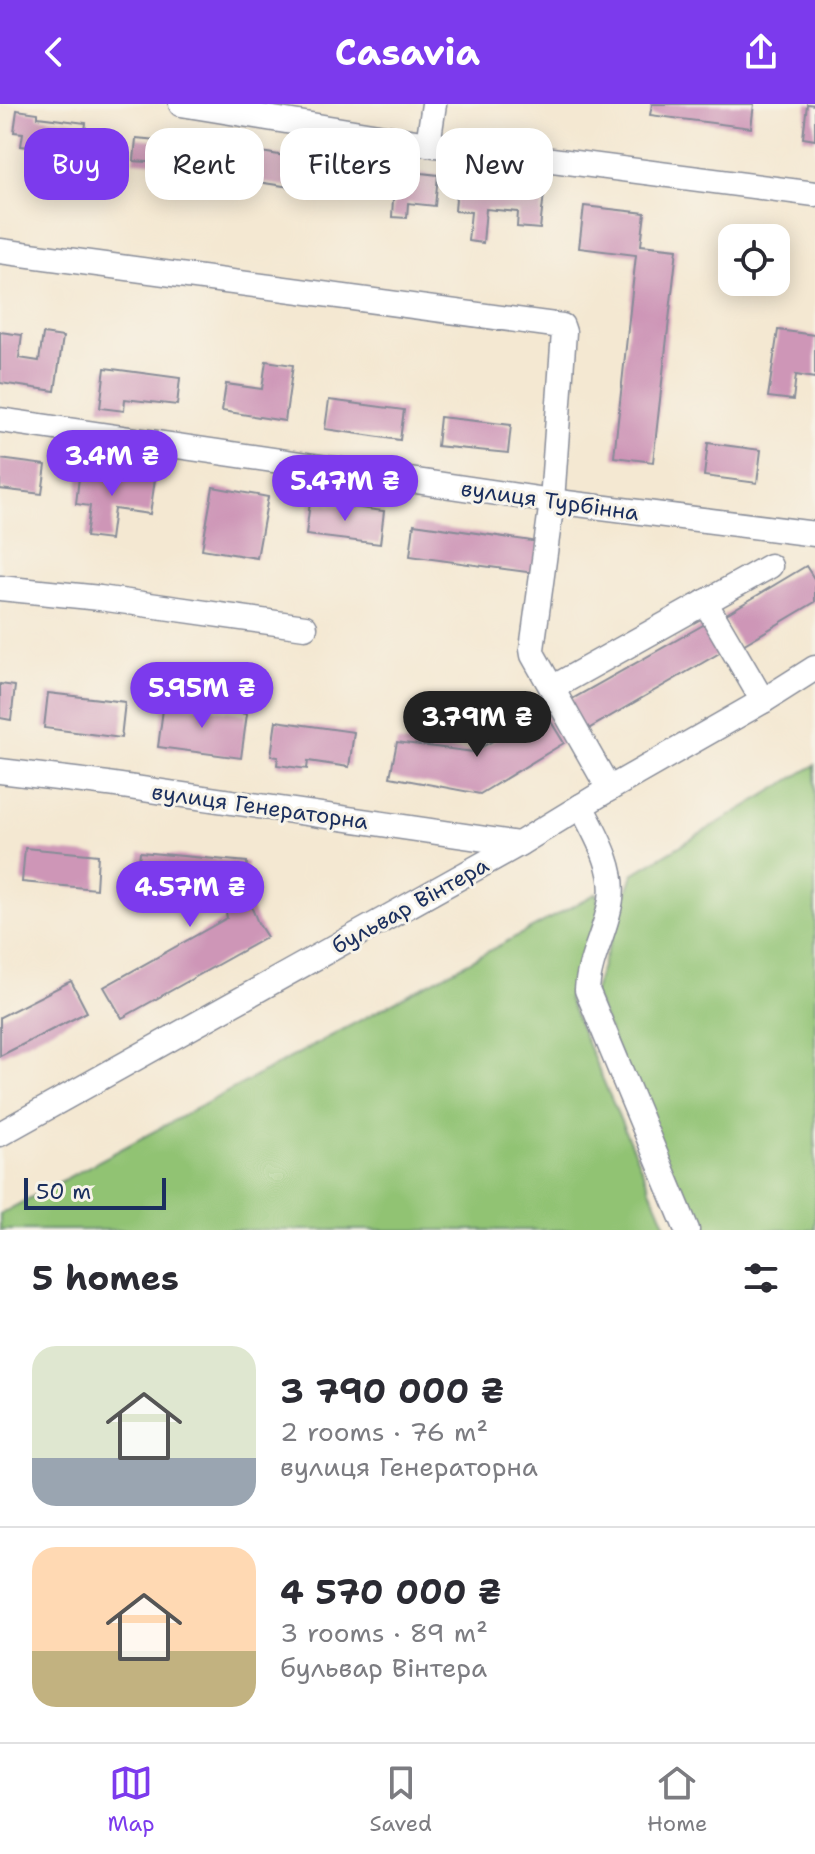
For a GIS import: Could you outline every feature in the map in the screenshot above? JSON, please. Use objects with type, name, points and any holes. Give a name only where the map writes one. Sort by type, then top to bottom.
[{"type":"street","points":[[181,104],[428,144],[815,194]]},
{"type":"street","points":[[428,144],[434,104]]},
{"type":"street","points":[[0,251],[562,326],[552,501],[532,649],[609,789]]},
{"type":"street","name":"вулиця Турбінна","points":[[0,420],[552,501],[815,534]]},
{"type":"street","points":[[552,688],[770,566]]},
{"type":"street","points":[[0,588],[100,598],[305,627]]},
{"type":"street","points":[[705,602],[763,701]]},
{"type":"street","name":"бульвар Вінтера","points":[[0,1134],[519,844],[815,668]]},
{"type":"street","name":"вулиця Генераторна","points":[[0,771],[124,786],[519,844]]},
{"type":"street","points":[[581,806],[600,843],[611,876],[611,900],[588,976],[587,990],[687,1230]]},
{"type":"green space","points":[[815,765],[815,1230],[695,1230],[593,993],[633,874]]},
{"type":"green space","points":[[597,893],[599,912],[568,999],[668,1230],[0,1230],[0,1214]]},
{"type":"building","points":[[652,104],[754,104],[751,128],[650,115]]},
{"type":"building","points":[[807,104],[815,105],[815,140],[803,138]]},
{"type":"building","points":[[17,110],[38,113],[38,117],[86,123],[85,128],[24,128],[24,146],[21,146],[23,133],[14,132]]},
{"type":"building","points":[[136,138],[145,139],[145,162],[134,161]]},
{"type":"building","points":[[264,152],[280,155],[280,185],[264,183]]},
{"type":"building","points":[[420,173],[436,175],[435,206],[408,203],[407,218],[392,217],[393,200],[420,200]]},
{"type":"building","points":[[456,200],[543,200],[540,229],[517,227],[518,212],[486,209],[483,243],[468,241],[471,212],[455,211]]},
{"type":"building","points":[[584,206],[645,213],[641,245],[677,249],[653,462],[614,457],[636,255],[579,248]]},
{"type":"building","points":[[778,330],[815,335],[815,378],[796,375],[793,400],[768,397]]},
{"type":"building","points":[[0,332],[22,335],[19,358],[39,361],[43,334],[63,337],[55,391],[0,383]]},
{"type":"building","points":[[266,361],[293,365],[285,421],[222,411],[226,384],[262,389]]},
{"type":"building","points":[[105,368],[180,378],[177,405],[125,399],[124,411],[100,408]]},
{"type":"building","points":[[329,400],[404,410],[400,440],[325,429]]},
{"type":"building","points":[[440,417],[511,425],[508,453],[437,446]]},
{"type":"building","points":[[708,443],[761,450],[757,483],[704,476]]},
{"type":"building","points":[[0,459],[46,465],[42,494],[0,489]]},
{"type":"building","points":[[80,469],[155,479],[150,514],[114,509],[110,540],[86,537],[90,506],[76,504]]},
{"type":"building","points":[[213,487],[268,497],[257,558],[202,549]]},
{"type":"building","points":[[310,502],[384,511],[380,544],[306,535]]},
{"type":"building","points":[[414,524],[539,542],[534,573],[410,556]]},
{"type":"building","points":[[806,566],[815,580],[815,602],[741,646],[723,616]]},
{"type":"building","points":[[705,624],[723,651],[583,732],[567,702]]},
{"type":"building","points":[[0,684],[15,686],[11,720],[0,718]]},
{"type":"building","points":[[48,693],[125,702],[121,738],[44,728]]},
{"type":"building","points":[[164,702],[247,714],[241,758],[158,747]]},
{"type":"building","points":[[545,712],[564,743],[480,794],[390,777],[397,742],[473,752]]},
{"type":"building","points":[[276,721],[354,732],[349,767],[308,761],[307,769],[277,765],[278,757],[271,756]]},
{"type":"building","points":[[25,848],[98,855],[96,889],[22,882]]},
{"type":"building","points":[[140,852],[247,862],[246,894],[267,937],[122,1018],[104,987],[227,918],[222,889],[136,882]]},
{"type":"building","points":[[71,981],[87,1012],[0,1056],[0,1017]]}]
